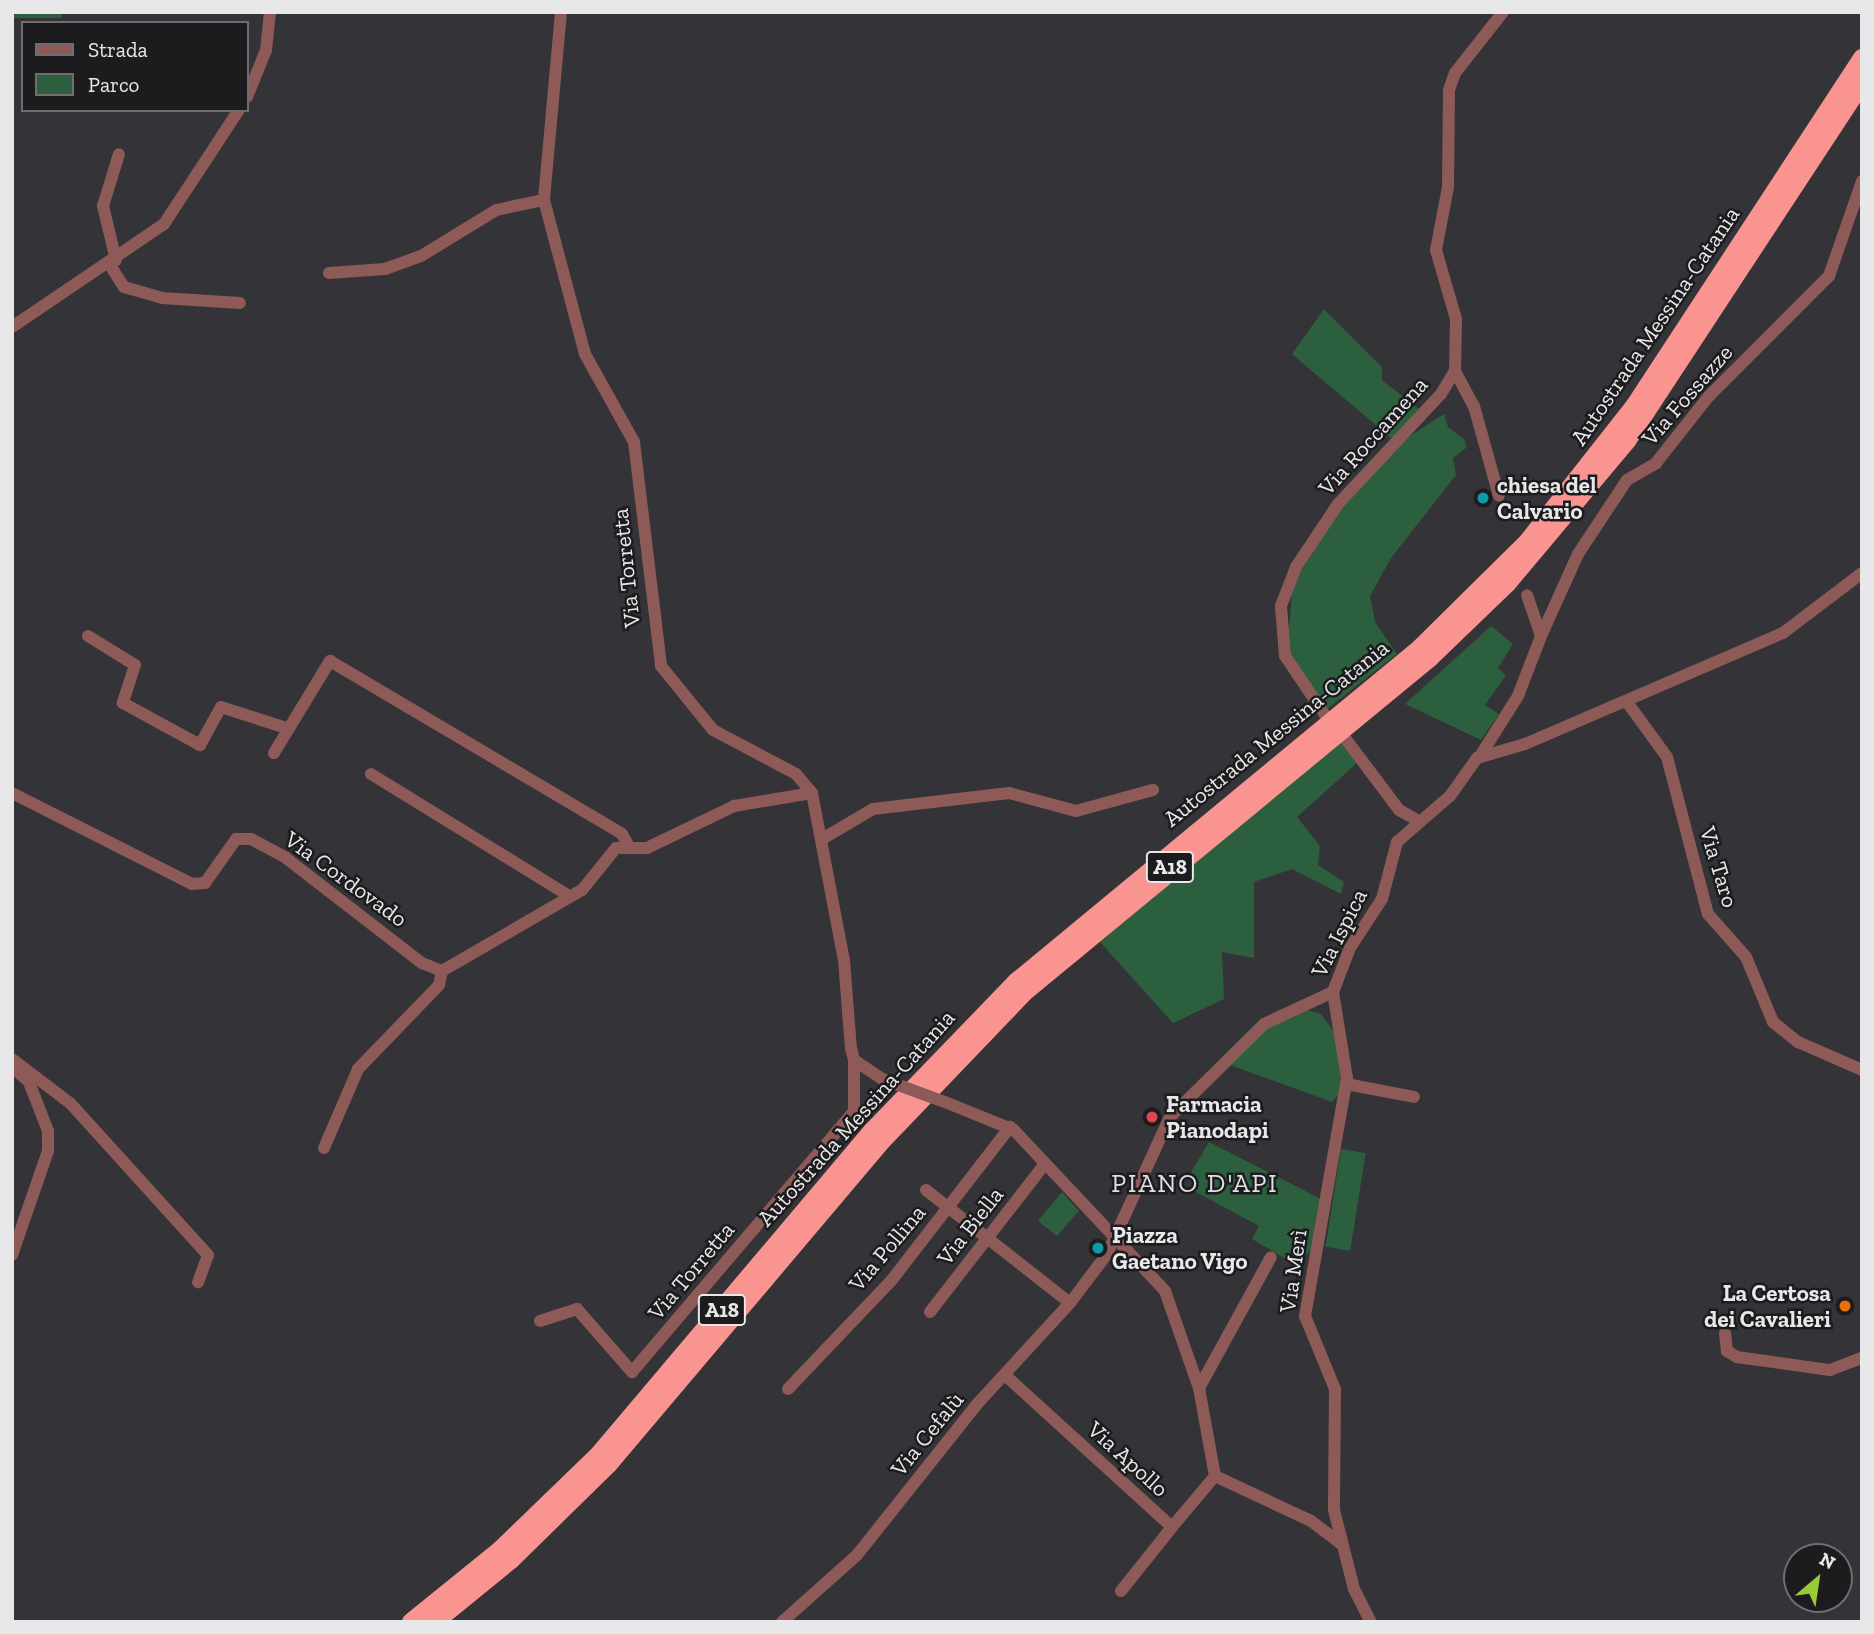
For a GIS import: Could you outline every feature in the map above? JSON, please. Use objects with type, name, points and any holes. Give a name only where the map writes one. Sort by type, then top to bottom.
[{"type":"highway","name":"Autostrada Messina-Catania","points":[[411,1622],[501,1549],[591,1462],[873,1130],[1017,981],[1420,648],[1528,541],[1635,405],[1862,58]]},
{"type":"highway","name":"Autostrada Messina-Catania","points":[[435,1622],[510,1560],[609,1464],[883,1140],[1000,1016],[1083,939],[1430,659],[1515,575],[1627,441],[1862,83]]},
{"type":"street","points":[[248,95],[266,50],[270,12]]},
{"type":"street","name":"Via Torretta","points":[[540,1321],[577,1309],[632,1372],[854,1111],[855,1060],[822,839],[811,793],[796,774],[713,730],[661,666],[634,442],[585,354],[544,200],[561,12]]},
{"type":"street","name":"Via Roccamena","points":[[1499,496],[1474,406],[1455,371],[1456,319],[1436,250],[1448,187],[1449,90],[1503,12]]},
{"type":"street","points":[[12,327],[113,262],[177,209],[238,112]]},
{"type":"street","points":[[119,154],[103,206],[113,262],[124,287],[195,304],[240,303]]},
{"type":"street","name":"Via Fossazze","points":[[1541,636],[1578,554],[1628,480],[1656,463],[1709,396],[1829,276],[1862,181]]},
{"type":"street","points":[[329,273],[409,261],[496,209],[544,200]]},
{"type":"street","name":"Via Roccamena","points":[[1325,715],[1292,671],[1281,643],[1287,586],[1338,504],[1455,371]]},
{"type":"street","points":[[1482,753],[1525,744],[1783,633],[1862,573]]},
{"type":"street","points":[[1527,595],[1541,636]]},
{"type":"street","points":[[88,636],[135,665],[122,703],[200,745],[221,707],[289,729]]},
{"type":"street","name":"Via Ispica","points":[[1098,1266],[1113,1241],[1170,1117],[1264,1024],[1283,1010],[1317,1002],[1333,992],[1350,948],[1382,899],[1404,832],[1450,796],[1482,753],[1518,696],[1541,636]]},
{"type":"street","points":[[274,753],[330,662],[622,834],[628,845]]},
{"type":"street","name":"Via Taro","points":[[1627,702],[1667,757],[1708,914],[1746,957],[1773,1022],[1805,1045],[1862,1070]]},
{"type":"street","points":[[1346,738],[1399,810],[1404,832]]},
{"type":"street","points":[[370,774],[566,894]]},
{"type":"street","points":[[822,839],[873,809],[1009,793],[1076,811],[1153,790]]},
{"type":"street","name":"Via Cordovado","points":[[12,793],[192,884],[205,883],[236,839],[251,839],[286,858],[422,963],[442,971]]},
{"type":"street","points":[[324,1148],[358,1069],[439,985],[442,971],[520,930],[566,894],[582,890],[616,848],[628,845],[647,848],[734,806],[811,793]]},
{"type":"street","points":[[1399,810],[1417,820]]},
{"type":"street","points":[[1333,992],[1335,1017]]},
{"type":"street","points":[[1317,1002],[1335,1017]]},
{"type":"street","points":[[1317,1002],[1340,1034]]},
{"type":"street","name":"Via Merì","points":[[1335,1017],[1340,1034],[1346,1084],[1305,1315],[1335,1389],[1334,1510],[1344,1548],[1371,1622]]},
{"type":"street","points":[[12,1059],[71,1104],[208,1255],[198,1282]]},
{"type":"street","points":[[855,1060],[883,1079],[1010,1127],[1113,1241],[1165,1292],[1199,1388],[1215,1476],[1311,1521],[1344,1548]]},
{"type":"street","points":[[12,1068],[36,1096],[48,1151],[12,1255]]},
{"type":"street","points":[[1346,1084],[1414,1097]]},
{"type":"street","name":"Via Pollina","points":[[788,1389],[891,1280],[1010,1127]]},
{"type":"street","name":"Via Biella","points":[[930,1312],[1044,1165]]},
{"type":"street","points":[[926,1190],[1070,1303]]},
{"type":"street","points":[[1199,1388],[1271,1257]]},
{"type":"street","name":"Via Cefalù","points":[[782,1622],[857,1555],[1070,1303],[1098,1266]]},
{"type":"street","points":[[1725,1333],[1727,1350],[1737,1357],[1830,1370],[1862,1358]]},
{"type":"street","name":"Via Apollo","points":[[1006,1376],[1172,1527],[1215,1476]]},
{"type":"street","points":[[1311,1521],[1328,1520],[1334,1510]]},
{"type":"street","points":[[1121,1591],[1172,1527]]},
{"type":"green space","points":[[12,12],[62,12],[62,18],[12,18]]},
{"type":"green space","points":[[1324,309],[1382,367],[1382,380],[1420,410],[1392,439],[1292,354]]},
{"type":"green space","points":[[1444,414],[1448,427],[1465,440],[1466,448],[1453,458],[1456,475],[1391,558],[1370,596],[1375,622],[1397,654],[1327,709],[1287,649],[1293,583],[1342,507],[1402,441]]},
{"type":"green space","points":[[1491,626],[1513,644],[1498,668],[1506,675],[1485,705],[1499,714],[1481,740],[1405,704]]},
{"type":"green space","points":[[1341,741],[1357,763],[1297,817],[1320,846],[1318,865],[1344,882],[1341,894],[1292,869],[1254,882],[1254,958],[1222,952],[1224,999],[1173,1023],[1100,942]]},
{"type":"green space","points":[[1301,1008],[1321,1014],[1337,1036],[1343,1056],[1340,1093],[1332,1102],[1227,1064],[1259,1032]]},
{"type":"green space","points":[[1209,1142],[1323,1200],[1314,1247],[1296,1265],[1252,1239],[1259,1226],[1192,1190],[1190,1174]]},
{"type":"green space","points":[[1341,1149],[1366,1153],[1350,1251],[1326,1247]]},
{"type":"green space","points":[[1062,1192],[1079,1211],[1057,1236],[1038,1221]]},
{"type":"place","name":"chiesa del Calvario","points":[[1483,498]]},
{"type":"place","name":"Farmacia Pianodapi","points":[[1152,1117]]},
{"type":"place","name":"Piazza Gaetano Vigo","points":[[1098,1248]]},
{"type":"place","name":"La Certosa dei Cavalieri","points":[[1845,1306]]},
{"type":"district","name":"PIANO D'API","points":[[1195,1184]]}]
